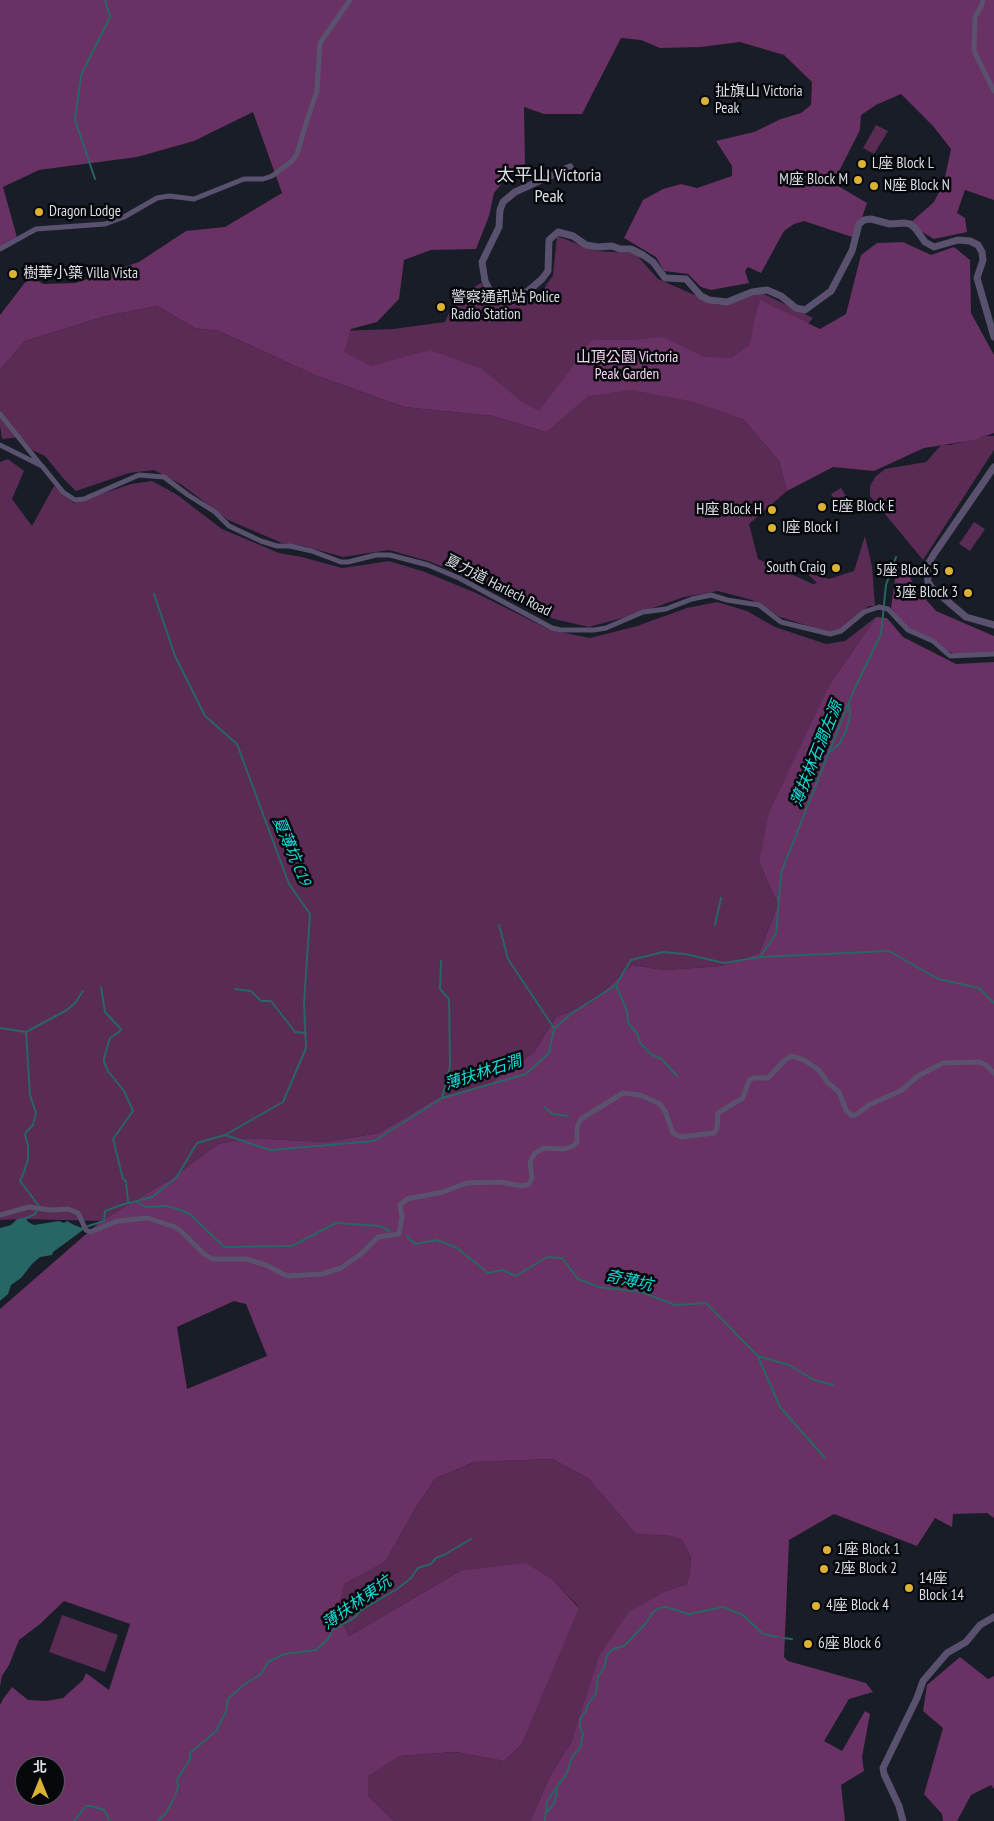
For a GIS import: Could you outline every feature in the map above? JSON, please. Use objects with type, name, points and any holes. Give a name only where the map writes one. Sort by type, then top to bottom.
[{"type":"street","points":[[0,248],[36,229],[105,224],[124,217],[157,198],[169,196],[194,199],[244,179],[263,179],[272,176],[292,161],[297,154],[317,92],[320,43],[350,0]]},
{"type":"street","points":[[983,0],[982,7],[975,17],[974,51],[994,91]]},
{"type":"street","points":[[570,167],[515,192],[503,202],[500,210],[499,227],[482,262],[485,281],[489,289],[496,294],[505,296],[526,292],[542,280],[548,271],[549,240],[558,232],[573,236],[586,245],[631,249],[653,262],[665,278],[686,279],[701,296],[709,300],[727,302],[752,292],[766,290],[782,296],[796,308],[805,310],[831,291],[852,251],[860,224],[864,220],[871,219],[890,224],[910,224],[917,230],[925,242],[934,248],[958,240],[970,241],[978,245],[982,252],[983,260],[977,278],[994,337]]},
{"type":"street","points":[[0,414],[42,466]]},
{"type":"street","name":"夏力道 Harlech Road","points":[[0,445],[42,466],[65,493],[78,500],[139,475],[164,477],[188,495],[216,512],[229,526],[261,541],[277,546],[290,546],[312,551],[341,562],[376,555],[390,555],[428,565],[459,578],[552,628],[561,630],[606,628],[643,612],[666,609],[688,600],[706,596],[759,605],[781,622],[830,634],[840,632],[859,614],[875,608],[888,609],[900,619],[908,630],[933,641],[947,655],[953,657],[994,654]]},
{"type":"street","points":[[994,467],[934,554],[928,564],[927,571],[928,582],[932,588],[966,618],[994,625]]},
{"type":"street","points":[[0,1216],[34,1207],[50,1210],[68,1209],[79,1215],[86,1230],[90,1232],[118,1220],[148,1218],[175,1227],[212,1259],[246,1259],[266,1265],[287,1276],[322,1274],[341,1268],[361,1254],[378,1237],[399,1234],[402,1217],[400,1205],[405,1200],[444,1192],[467,1184],[500,1182],[522,1186],[529,1184],[532,1178],[530,1162],[535,1154],[546,1148],[564,1149],[573,1146],[577,1142],[577,1127],[581,1119],[620,1094],[640,1095],[660,1104],[665,1111],[673,1133],[681,1137],[714,1133],[717,1126],[718,1113],[743,1098],[749,1080],[770,1077],[784,1060],[791,1056],[796,1056],[819,1070],[827,1082],[839,1092],[846,1110],[852,1116],[869,1105],[902,1090],[918,1076],[943,1063],[979,1062],[986,1065],[994,1073]]},
{"type":"street","points":[[903,1821],[899,1806],[883,1768],[923,1681],[947,1653],[966,1642],[980,1624],[994,1617]]},
{"type":"green space","name":"山頂公園 Victoria Peak Garden","points":[[0,0],[994,0],[994,200],[965,190],[957,213],[965,218],[967,232],[934,239],[909,224],[934,202],[944,182],[951,149],[933,126],[901,94],[876,105],[861,115],[860,130],[833,183],[867,203],[855,238],[804,221],[794,224],[784,231],[761,273],[748,267],[745,271],[749,283],[711,290],[701,287],[688,274],[664,271],[656,257],[624,238],[643,200],[663,189],[681,184],[697,188],[732,176],[732,166],[716,141],[754,132],[781,119],[801,113],[811,105],[812,82],[784,55],[740,42],[701,47],[660,48],[641,40],[621,38],[582,114],[544,114],[524,107],[525,164],[511,172],[494,193],[489,216],[476,249],[431,250],[404,260],[399,299],[377,322],[351,329],[344,352],[371,366],[430,350],[482,369],[522,402],[539,411],[580,357],[585,347],[594,340],[633,340],[663,337],[704,357],[731,358],[750,345],[760,300],[820,329],[846,314],[861,255],[877,243],[903,242],[931,255],[954,247],[970,260],[971,313],[994,355],[994,433],[974,440],[924,448],[874,471],[833,467],[787,491],[779,461],[743,419],[695,402],[632,390],[588,396],[546,432],[493,416],[404,407],[315,375],[219,331],[195,328],[157,306],[106,316],[25,341],[0,370],[0,315],[30,276],[43,284],[75,283],[139,262],[186,231],[225,227],[282,193],[253,112],[194,141],[137,157],[39,170],[3,187],[18,241],[0,251]]},
{"type":"green space","points":[[876,125],[888,131],[874,154],[863,148]]},
{"type":"green space","name":"山頂公園 Victoria Peak Garden","points":[[557,236],[596,251],[635,253],[658,279],[718,305],[762,293],[813,318],[762,380],[743,419],[779,461],[787,491],[749,524],[758,559],[813,584],[817,583],[807,573],[829,579],[854,571],[865,536],[872,566],[875,606],[869,606],[840,630],[827,632],[780,617],[752,600],[718,591],[684,597],[633,615],[589,627],[554,619],[481,582],[428,561],[389,550],[343,557],[304,546],[282,543],[228,520],[182,485],[154,470],[129,473],[76,491],[45,456],[32,450],[21,437],[2,439],[0,425],[0,370],[25,341],[106,316],[157,306],[195,328],[219,331],[315,375],[404,407],[493,416],[546,432],[336,358],[339,331],[393,329],[445,322],[457,296],[481,283],[498,299],[510,300],[540,295],[553,275]]},
{"type":"green space","points":[[994,436],[994,450],[923,560],[870,496],[870,486],[876,476],[885,469],[926,462],[942,444],[950,445]]},
{"type":"green space","points":[[8,459],[24,471],[12,499],[32,526],[54,486],[74,503],[131,484],[152,481],[176,494],[222,529],[279,553],[342,568],[389,561],[425,572],[476,593],[550,630],[590,638],[637,626],[687,608],[717,602],[747,611],[775,627],[826,644],[845,641],[876,617],[830,684],[759,862],[778,905],[759,953],[721,966],[664,970],[632,965],[591,1003],[556,1017],[534,1052],[492,1082],[439,1097],[379,1133],[325,1142],[248,1138],[218,1144],[171,1179],[101,1221],[0,1220],[0,462]]},
{"type":"green space","points":[[841,488],[854,509],[844,515],[831,494]]},
{"type":"green space","points":[[974,522],[985,529],[970,551],[959,544]]},
{"type":"green space","points":[[897,565],[909,573],[913,585],[936,611],[994,636],[994,654],[958,656],[908,631],[891,608]]},
{"type":"green space","points":[[876,617],[887,618],[903,637],[956,664],[994,662],[994,1518],[987,1513],[953,1514],[952,1527],[935,1518],[917,1546],[834,1514],[789,1540],[784,1657],[788,1661],[866,1683],[873,1692],[849,1699],[824,1741],[842,1751],[865,1711],[870,1714],[862,1757],[864,1771],[841,1785],[845,1821],[530,1821],[551,1774],[572,1741],[599,1656],[629,1612],[666,1591],[687,1584],[691,1557],[682,1540],[670,1536],[636,1534],[588,1478],[552,1459],[474,1462],[435,1479],[415,1509],[385,1562],[345,1583],[337,1611],[349,1636],[460,1571],[526,1563],[554,1581],[579,1608],[522,1744],[504,1761],[455,1752],[400,1756],[368,1776],[368,1796],[394,1821],[0,1821],[0,1705],[3,1699],[12,1687],[28,1700],[46,1701],[63,1698],[83,1680],[86,1673],[109,1690],[130,1624],[64,1601],[40,1624],[19,1640],[9,1665],[2,1676],[0,1686],[0,1309],[101,1221],[171,1179],[218,1144],[248,1138],[325,1142],[379,1133],[439,1097],[492,1082],[534,1052],[556,1017],[591,1003],[632,965],[664,970],[721,966],[759,953],[778,905],[759,862],[769,813],[830,684]],"holes":[[[234,1301],[246,1304],[267,1356],[187,1389],[177,1327]]]},
{"type":"green space","points":[[552,1459],[588,1478],[636,1534],[670,1536],[682,1540],[691,1557],[687,1584],[666,1591],[586,1701],[572,1741],[551,1774],[530,1821],[394,1821],[368,1796],[367,1776],[400,1756],[455,1752],[504,1761],[522,1744],[579,1607],[554,1581],[460,1571],[349,1636],[337,1611],[345,1582],[385,1562],[415,1509],[435,1479],[474,1462]]},
{"type":"green space","points":[[62,1615],[118,1635],[105,1672],[49,1652]]},
{"type":"green space","points":[[960,1657],[988,1679],[994,1676],[994,1789],[991,1785],[971,1795],[957,1821],[943,1821],[942,1814],[924,1794],[943,1728],[923,1711],[927,1685]]},
{"type":"shaded area","points":[[26,1218],[28,1222],[34,1225],[59,1221],[64,1223],[67,1221],[83,1230],[53,1252],[52,1255],[40,1257],[21,1278],[11,1285],[8,1294],[0,1301],[0,1228],[11,1225],[17,1219]]},
{"type":"waterway","points":[[95,179],[75,120],[81,75],[110,17],[105,0]]},
{"type":"waterway","name":"薄扶林石澗左源","points":[[760,957],[776,934],[781,873],[853,692],[881,634],[886,585],[896,557]]},
{"type":"waterway","name":"夏薄坑 C19","points":[[154,594],[175,656],[205,716],[237,744],[289,884],[310,914],[304,1003],[306,1048],[283,1102],[225,1135]]},
{"type":"waterway","points":[[831,751],[840,743],[846,731],[850,716],[849,705]]},
{"type":"waterway","points":[[715,925],[721,898]]},
{"type":"waterway","points":[[499,925],[508,959],[554,1028]]},
{"type":"waterway","name":"薄扶林石澗","points":[[82,1228],[104,1221],[105,1211],[152,1197],[176,1178],[197,1143],[225,1135],[270,1150],[374,1141],[442,1098],[526,1074],[549,1053],[554,1029],[572,1013],[616,985],[631,960],[663,952],[685,954],[724,963],[760,957],[889,951],[938,979],[979,988],[994,1003]]},
{"type":"waterway","points":[[441,961],[440,989],[449,999],[450,1066],[442,1098]]},
{"type":"waterway","points":[[616,985],[627,1011],[628,1023],[637,1033],[640,1043],[652,1055],[662,1059],[677,1076]]},
{"type":"waterway","points":[[101,987],[105,1012],[121,1029],[110,1038],[104,1062],[108,1071],[124,1091],[133,1111],[113,1139],[123,1179],[126,1181],[128,1202]]},
{"type":"waterway","points":[[235,989],[251,991],[261,1001],[271,1001],[295,1032],[306,1033]]},
{"type":"waterway","points":[[26,1032],[67,1010],[75,1003],[83,991]]},
{"type":"waterway","points":[[0,1028],[26,1032],[30,1095],[36,1113],[33,1125],[25,1135],[28,1146],[28,1159],[20,1181],[39,1206],[35,1214],[26,1218]]},
{"type":"waterway","points":[[544,1107],[553,1114],[568,1116]]},
{"type":"waterway","points":[[137,1202],[146,1207],[167,1206],[191,1215],[224,1247],[292,1246],[336,1223],[380,1226],[390,1231]]},
{"type":"waterway","name":"奇薄坑","points":[[407,1236],[415,1244],[437,1240],[457,1248],[488,1273],[502,1270],[516,1276],[547,1257],[562,1258],[578,1279],[599,1287],[641,1292],[675,1305],[706,1303],[758,1356],[780,1407],[825,1458]]},
{"type":"waterway","points":[[758,1356],[789,1365],[814,1380],[833,1385]]},
{"type":"waterway","name":"薄扶林東坑","points":[[175,1795],[178,1788],[177,1780],[190,1759],[190,1753],[216,1731],[226,1712],[228,1699],[242,1686],[261,1674],[268,1662],[284,1654],[316,1650],[328,1639],[332,1630],[354,1618],[360,1611],[397,1589],[410,1579],[418,1568],[431,1564],[436,1558],[471,1539]]},
{"type":"waterway","points":[[545,1821],[547,1801],[567,1773],[572,1757],[580,1748],[583,1734],[580,1727],[580,1719],[596,1694],[598,1677],[604,1668],[607,1655],[613,1649],[624,1646],[646,1623],[653,1612],[659,1608],[666,1607],[689,1614],[723,1607],[743,1615],[763,1634],[778,1637]]},
{"type":"waterway","points":[[783,1638],[792,1639]]},
{"type":"waterway","points":[[547,1812],[554,1804],[556,1788]]},
{"type":"waterway","name":"薄扶林東坑","points":[[158,1821],[166,1813],[174,1798]]},
{"type":"waterway","name":"薄扶林東坑","points":[[74,1821],[86,1806],[104,1810],[110,1821]]},
{"type":"place","name":"扯旗山 Victoria Peak","points":[[705,101]]},
{"type":"place","name":"L座 Block L","points":[[862,164]]},
{"type":"place","name":"M座 Block M","points":[[858,180]]},
{"type":"place","name":"N座 Block N","points":[[874,186]]},
{"type":"place","name":"Dragon Lodge","points":[[39,212]]},
{"type":"place","name":"樹華小築 Villa Vista","points":[[13,274]]},
{"type":"place","name":"警察通訊站 Police Radio Station","points":[[441,307]]},
{"type":"place","name":"E座 Block E","points":[[822,507]]},
{"type":"place","name":"H座 Block H","points":[[772,510]]},
{"type":"place","name":"I座 Block I","points":[[772,528]]},
{"type":"place","name":"South Craig","points":[[836,568]]},
{"type":"place","name":"5座 Block 5","points":[[949,571]]},
{"type":"place","name":"3座 Block 3","points":[[968,593]]},
{"type":"place","name":"1座 Block 1","points":[[827,1550]]},
{"type":"place","name":"2座 Block 2","points":[[824,1569]]},
{"type":"place","name":"14座 Block 14","points":[[909,1588]]},
{"type":"place","name":"4座 Block 4","points":[[816,1606]]},
{"type":"place","name":"6座 Block 6","points":[[808,1644]]},
{"type":"district","name":"太平山 Victoria Peak","points":[[549,186]]}]
